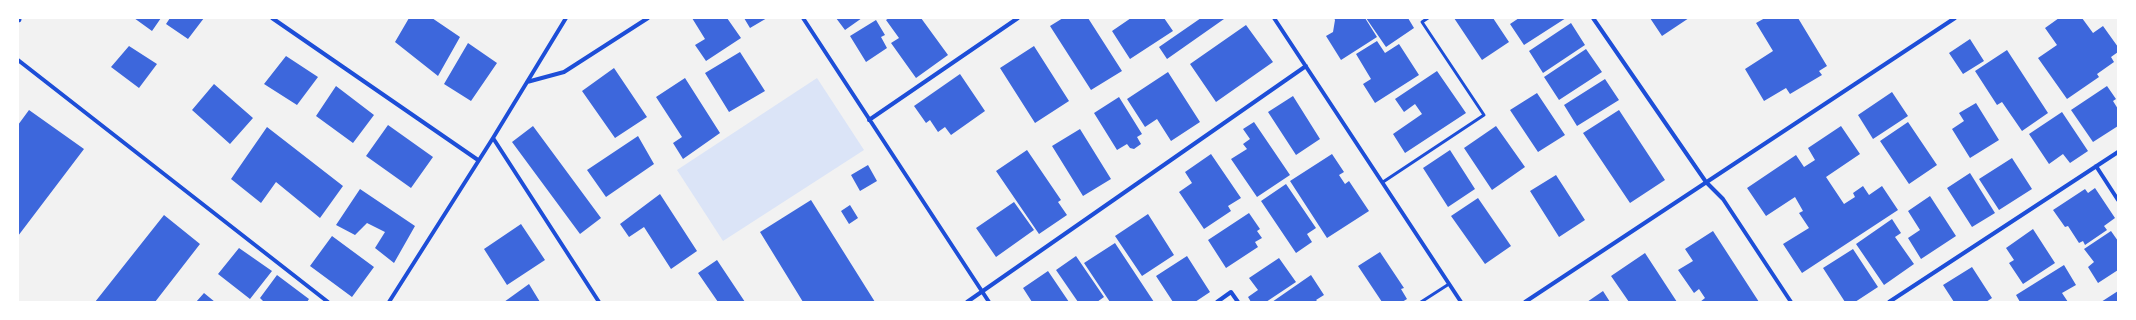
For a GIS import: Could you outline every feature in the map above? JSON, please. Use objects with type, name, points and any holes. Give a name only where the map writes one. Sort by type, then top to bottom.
[{"type":"street","points":[[272,18],[478,160]]},
{"type":"street","points":[[389,302],[493,138],[566,18]]},
{"type":"street","points":[[527,82],[564,72],[648,18]]},
{"type":"street","points":[[803,18],[989,302]]},
{"type":"street","points":[[869,120],[1018,18]]},
{"type":"street","points":[[1274,18],[1461,302]]},
{"type":"street","points":[[1593,18],[1706,182],[1723,199],[1791,302]]},
{"type":"street","points":[[1525,302],[1955,18]]},
{"type":"street","points":[[18,60],[328,302]]},
{"type":"street","points":[[967,302],[1306,66]]},
{"type":"street","points":[[493,138],[599,302]]},
{"type":"street","points":[[1889,302],[2118,152]]},
{"type":"street","points":[[2096,166],[2118,200]]},
{"type":"street","points":[[1217,302],[1231,292],[1238,302]]},
{"type":"lane","points":[[1383,182],[1484,115],[1422,22],[1428,18]]},
{"type":"lane","points":[[1421,302],[1449,284]]},
{"type":"shaded area","points":[[817,78],[864,150],[723,241],[677,170]]},
{"type":"building","points":[[134,18],[161,18],[152,31]]},
{"type":"building","points":[[170,18],[204,18],[188,39],[166,24]]},
{"type":"building","points":[[409,18],[432,18],[460,37],[438,76],[395,42]]},
{"type":"building","points":[[692,18],[727,18],[741,38],[706,61],[695,45],[705,39]]},
{"type":"building","points":[[744,18],[767,18],[750,28]]},
{"type":"building","points":[[836,18],[862,18],[845,30]]},
{"type":"building","points":[[889,18],[921,18],[948,55],[916,78],[891,43],[899,38],[886,20]]},
{"type":"building","points":[[1063,18],[1088,18],[1122,71],[1091,90],[1050,26]]},
{"type":"building","points":[[1131,18],[1164,18],[1173,31],[1130,59],[1112,31]]},
{"type":"building","points":[[1201,18],[1224,19],[1167,59],[1159,47]]},
{"type":"building","points":[[1334,18],[1365,18],[1377,37],[1341,60],[1326,36],[1333,32]]},
{"type":"building","points":[[1366,18],[1408,18],[1414,28],[1386,47]]},
{"type":"building","points":[[1454,18],[1493,18],[1509,42],[1482,60]]},
{"type":"building","points":[[1519,18],[1566,18],[1524,45],[1510,24]]},
{"type":"building","points":[[1650,18],[1689,18],[1662,36]]},
{"type":"building","points":[[1765,18],[1798,18],[1827,66],[1819,71],[1822,75],[1790,94],[1786,88],[1764,101],[1745,69],[1773,51],[1756,23]]},
{"type":"building","points":[[2059,18],[2082,18],[2093,33],[2103,26],[2118,47],[2118,52],[2111,57],[2114,62],[2097,74],[2099,77],[2067,99],[2038,58],[2057,45],[2045,28]]},
{"type":"building","points":[[876,20],[885,35],[881,37],[887,48],[866,62],[850,36]]},
{"type":"building","points":[[1571,23],[1585,45],[1543,73],[1529,51]]},
{"type":"building","points":[[1246,25],[1273,62],[1216,102],[1190,64]]},
{"type":"building","points":[[1970,39],[1984,61],[1963,74],[1949,53]]},
{"type":"building","points":[[1377,41],[1385,53],[1399,44],[1419,75],[1375,103],[1363,84],[1371,79],[1356,54]]},
{"type":"building","points":[[468,43],[497,63],[471,101],[444,84]]},
{"type":"building","points":[[129,46],[157,64],[139,88],[111,67]]},
{"type":"building","points":[[1034,46],[1069,101],[1035,123],[1000,68]]},
{"type":"building","points":[[1586,49],[1602,72],[1559,100],[1544,77]]},
{"type":"building","points":[[2007,50],[2048,113],[2022,131],[2002,102],[1997,105],[1975,71]]},
{"type":"building","points":[[740,52],[765,91],[729,112],[705,73]]},
{"type":"building","points":[[286,56],[318,77],[297,105],[264,84]]},
{"type":"building","points":[[614,68],[647,117],[615,138],[582,91]]},
{"type":"building","points":[[1437,71],[1466,113],[1405,153],[1393,134],[1422,114],[1415,104],[1404,112],[1395,99]]},
{"type":"building","points":[[1168,72],[1200,122],[1171,141],[1157,119],[1145,127],[1127,99]]},
{"type":"building","points":[[960,74],[985,111],[951,135],[945,127],[938,132],[930,120],[926,123],[914,106]]},
{"type":"building","points":[[685,78],[720,133],[683,159],[673,143],[682,137],[656,97]]},
{"type":"building","points":[[1605,79],[1619,100],[1577,126],[1564,105]]},
{"type":"building","points":[[214,84],[253,118],[230,144],[192,110]]},
{"type":"building","points":[[336,86],[374,115],[353,143],[316,116]]},
{"type":"building","points":[[2107,86],[2116,99],[2113,101],[2118,109],[2118,126],[2093,142],[2071,110]]},
{"type":"building","points":[[1892,92],[1908,116],[1873,139],[1858,115]]},
{"type":"building","points":[[1537,93],[1565,135],[1538,152],[1510,110]]},
{"type":"building","points":[[1293,96],[1320,139],[1296,155],[1268,112]]},
{"type":"building","points":[[1119,97],[1142,134],[1137,137],[1141,144],[1134,149],[1130,148],[1127,144],[1117,150],[1094,113]]},
{"type":"building","points":[[1976,103],[1999,140],[1970,158],[1952,129],[1964,121],[1959,113]]},
{"type":"building","points":[[29,110],[84,149],[18,236],[18,125]]},
{"type":"building","points":[[1619,110],[1665,180],[1630,203],[1583,133]]},
{"type":"building","points":[[2062,112],[2088,151],[2070,163],[2063,154],[2049,164],[2029,134]]},
{"type":"building","points":[[1254,122],[1290,175],[1257,197],[1231,159],[1247,149],[1243,144],[1250,139],[1243,129]]},
{"type":"building","points":[[1908,122],[1937,165],[1909,184],[1880,141]]},
{"type":"building","points":[[388,125],[433,157],[411,188],[366,156]]},
{"type":"building","points":[[533,126],[601,218],[580,234],[512,142]]},
{"type":"building","points":[[1496,126],[1525,167],[1492,190],[1464,148]]},
{"type":"building","points":[[1841,126],[1860,154],[1826,177],[1844,204],[1855,197],[1853,193],[1863,186],[1869,195],[1882,186],[1898,210],[1802,273],[1783,244],[1809,228],[1799,213],[1803,211],[1795,197],[1766,216],[1747,188],[1796,155],[1804,167],[1815,160],[1808,148]]},
{"type":"building","points":[[267,127],[343,186],[320,218],[276,182],[261,203],[231,179]]},
{"type":"building","points":[[1080,129],[1111,179],[1083,196],[1052,146]]},
{"type":"building","points":[[638,136],[654,164],[606,197],[587,170]]},
{"type":"building","points":[[1027,150],[1061,200],[1058,202],[1067,215],[1039,234],[996,171]]},
{"type":"building","points":[[1450,150],[1475,189],[1448,207],[1423,168]]},
{"type":"building","points":[[1211,154],[1241,198],[1228,206],[1231,211],[1204,229],[1179,192],[1192,183],[1185,172]]},
{"type":"building","points":[[1332,154],[1344,172],[1339,175],[1345,184],[1349,181],[1369,211],[1327,238],[1290,181]]},
{"type":"building","points":[[2012,158],[2032,189],[1999,210],[1979,179]]},
{"type":"building","points":[[868,165],[877,181],[860,191],[851,175]]},
{"type":"building","points":[[1970,173],[1995,213],[1972,227],[1947,188]]},
{"type":"building","points":[[1556,175],[1585,220],[1559,237],[1530,191]]},
{"type":"building","points":[[1286,184],[1316,228],[1307,234],[1312,242],[1296,253],[1261,201]]},
{"type":"building","points":[[2095,188],[2115,218],[2104,226],[2107,230],[2085,245],[2083,241],[2079,243],[2068,226],[2065,227],[2053,210],[2085,189],[2088,193]]},
{"type":"building","points":[[360,189],[415,226],[394,263],[375,248],[385,232],[367,223],[355,235],[336,225]]},
{"type":"building","points":[[660,194],[697,251],[671,269],[644,227],[629,237],[620,224]]},
{"type":"building","points":[[1930,196],[1956,236],[1921,259],[1908,238],[1920,230],[1908,211]]},
{"type":"building","points":[[1478,198],[1511,246],[1485,264],[1451,216]]},
{"type":"building","points":[[811,200],[875,302],[803,302],[760,232]]},
{"type":"building","points":[[1014,202],[1034,230],[996,257],[976,228]]},
{"type":"building","points":[[850,205],[858,218],[849,224],[841,211]]},
{"type":"building","points":[[1249,213],[1260,229],[1257,231],[1262,238],[1255,242],[1258,247],[1226,268],[1208,240]]},
{"type":"building","points":[[1148,214],[1174,255],[1142,276],[1115,236]]},
{"type":"building","points":[[164,215],[200,244],[155,302],[95,302]]},
{"type":"building","points":[[1892,219],[1901,233],[1895,237],[1914,264],[1884,285],[1856,244]]},
{"type":"building","points":[[521,224],[545,260],[507,285],[484,249]]},
{"type":"building","points":[[2033,229],[2055,263],[2023,284],[2009,263],[2014,260],[2006,248]]},
{"type":"building","points":[[1713,231],[1759,302],[1700,302],[1705,298],[1699,289],[1694,293],[1678,270],[1693,261],[1685,249]]},
{"type":"building","points":[[2111,231],[2118,241],[2118,270],[2098,283],[2088,267],[2094,262],[2084,249]]},
{"type":"building","points":[[332,236],[374,267],[352,297],[310,266]]},
{"type":"building","points":[[1115,243],[1154,302],[1110,302],[1084,263]]},
{"type":"building","points":[[239,248],[272,271],[250,299],[218,274]]},
{"type":"building","points":[[1853,249],[1878,287],[1855,302],[1845,302],[1823,268]]},
{"type":"building","points":[[1380,252],[1404,288],[1401,289],[1407,299],[1402,302],[1382,302],[1358,266]]},
{"type":"building","points":[[1645,253],[1677,302],[1629,302],[1611,276]]},
{"type":"building","points":[[1076,256],[1104,297],[1097,302],[1078,302],[1056,270]]},
{"type":"building","points":[[1187,256],[1210,292],[1195,302],[1173,302],[1156,276]]},
{"type":"building","points":[[1279,258],[1296,282],[1266,302],[1251,302],[1248,297],[1258,290],[1249,278]]},
{"type":"building","points":[[717,260],[745,302],[718,302],[698,273]]},
{"type":"building","points":[[2064,265],[2076,285],[2062,293],[2068,302],[2020,302],[2016,295]]},
{"type":"building","points":[[1972,267],[1992,298],[1986,302],[1954,302],[1943,285]]},
{"type":"building","points":[[1048,271],[1069,302],[1032,302],[1023,288]]},
{"type":"building","points":[[277,275],[309,299],[307,302],[264,302],[260,298]]},
{"type":"building","points":[[1311,275],[1324,295],[1316,300],[1318,302],[1272,302]]},
{"type":"building","points":[[529,284],[540,302],[504,302]]},
{"type":"building","points":[[1603,291],[1610,302],[1587,302]]},
{"type":"building","points":[[2118,291],[2118,302],[2101,302]]},
{"type":"building","points":[[204,293],[215,302],[196,302]]}]
